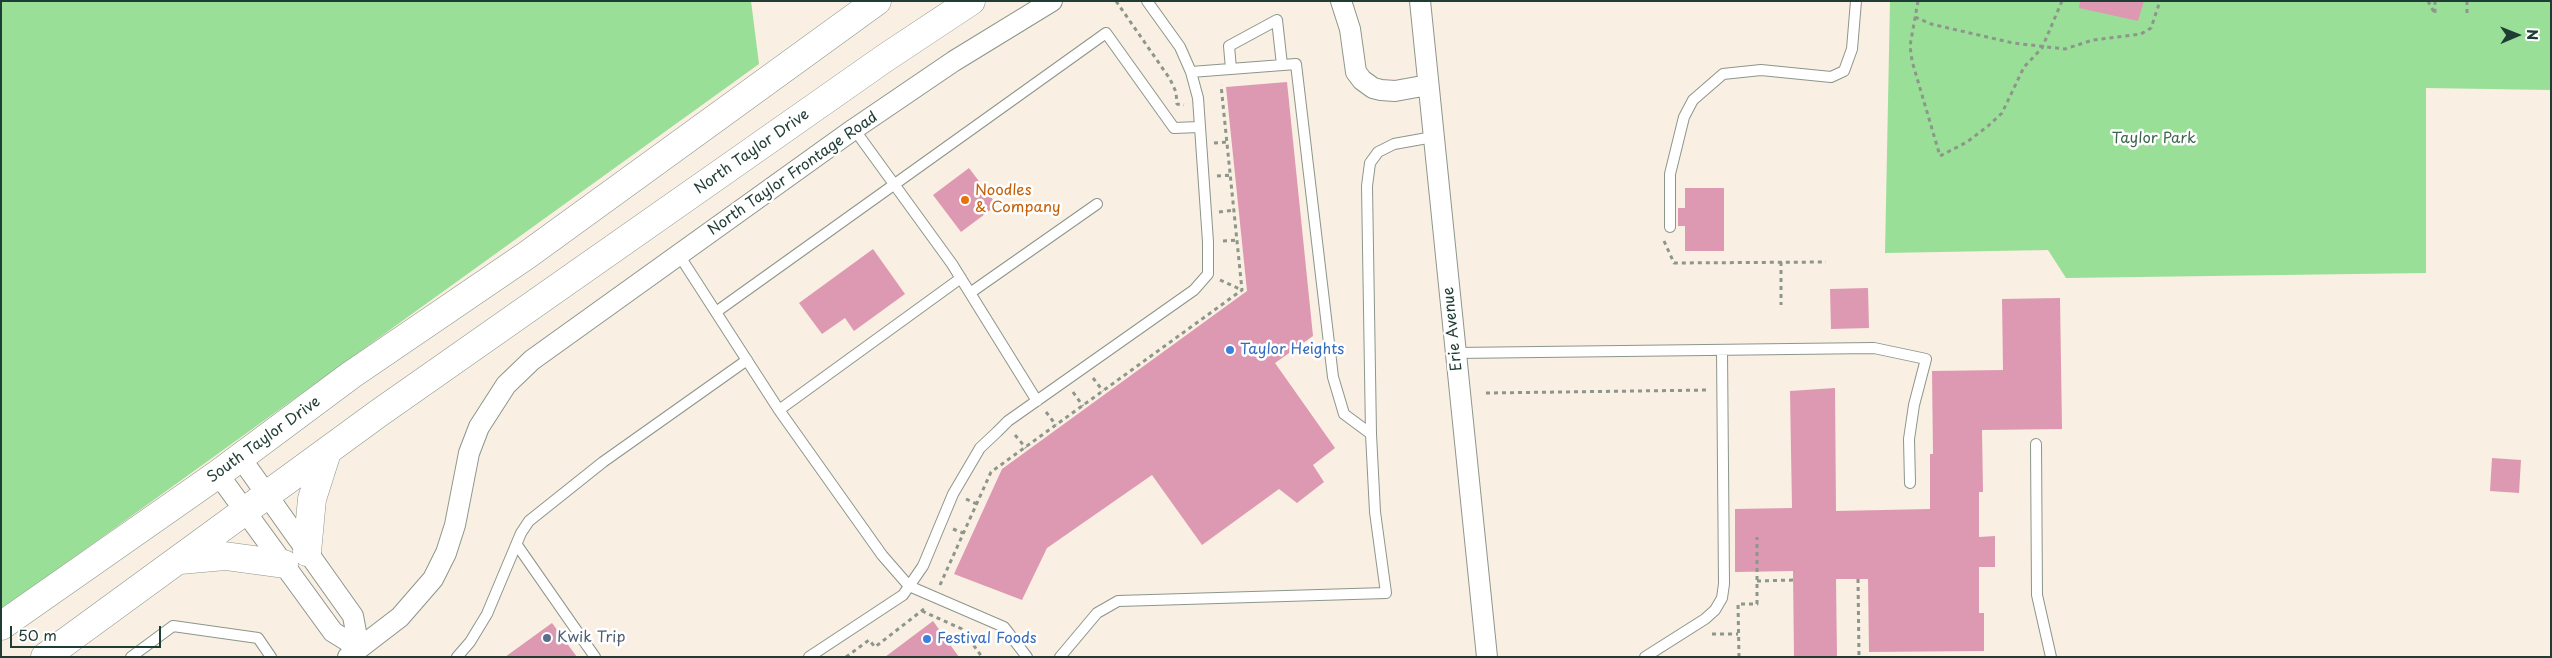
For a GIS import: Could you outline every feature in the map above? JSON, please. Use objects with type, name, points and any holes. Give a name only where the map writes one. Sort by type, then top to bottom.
[{"type":"main road","name":"South Taylor Drive","points":[[1,626],[218,474],[352,375],[527,255],[877,1]]},
{"type":"main road","name":"North Taylor Drive","points":[[327,452],[885,58],[971,1]]},
{"type":"main road","points":[[45,657],[327,452]]},
{"type":"main road","points":[[180,560],[225,556],[296,558],[327,452]]},
{"type":"street","name":"North Taylor Frontage Road","points":[[357,654],[400,617],[433,578],[446,553],[455,525],[469,453],[479,427],[506,385],[540,355],[854,129],[954,61],[1052,1]]},
{"type":"street","points":[[1341,1],[1350,29],[1356,72],[1362,80],[1373,88],[1381,90],[1395,91],[1428,85]]},
{"type":"street","name":"Erie Avenue","points":[[1420,1],[1487,657]]},
{"type":"street","points":[[240,457],[256,504]]},
{"type":"street","points":[[218,474],[256,504],[296,558],[333,632],[357,654]]},
{"type":"lane","points":[[809,657],[903,595],[923,566],[953,494],[980,448],[1008,421],[1194,290],[1208,274],[1208,242],[1199,107],[1191,72],[1180,47],[1147,1]]},
{"type":"lane","points":[[1670,227],[1670,174],[1684,117],[1693,100],[1723,74],[1762,70],[1831,77],[1844,71],[1852,49],[1856,1]]},
{"type":"lane","points":[[1225,69],[1229,46],[1277,20],[1282,65]]},
{"type":"lane","points":[[716,312],[1106,33],[1174,128],[1200,127]]},
{"type":"lane","points":[[1191,72],[1296,64],[1333,377],[1344,414],[1371,434]]},
{"type":"lane","points":[[854,129],[960,278],[1037,401]]},
{"type":"lane","points":[[1060,657],[1097,613],[1118,601],[1386,593],[1375,512],[1371,434],[1367,186],[1370,162],[1378,152],[1394,144],[1433,137]]},
{"type":"lane","points":[[970,293],[1097,204]]},
{"type":"lane","points":[[679,255],[778,410],[882,555],[909,586],[1004,628],[1027,657]]},
{"type":"lane","points":[[778,410],[960,278]]},
{"type":"lane","points":[[1455,353],[1874,348],[1926,359],[1914,405],[1909,439],[1910,483]]},
{"type":"lane","points":[[1645,657],[1702,621],[1716,610],[1722,598],[1724,584],[1722,350]]},
{"type":"lane","points":[[457,657],[470,642],[487,614],[529,521],[595,468],[747,360]]},
{"type":"lane","points":[[2036,444],[2037,595],[2051,657]]},
{"type":"lane","points":[[517,545],[595,657]]},
{"type":"lane","points":[[131,657],[172,626],[258,638],[271,657]]},
{"type":"path","points":[[1116,1],[1170,79],[1176,92],[1177,104],[1199,107],[1224,105]]},
{"type":"path","points":[[1918,1],[1910,46],[1912,61],[1940,156],[1966,142],[1988,126],[2002,112],[2024,67],[2042,48],[2062,1]]},
{"type":"path","points":[[1915,17],[1946,28],[2042,48],[2065,49],[2093,40],[2141,34],[2151,28],[2160,1]]},
{"type":"path","points":[[2428,1],[2435,14],[2435,1]]},
{"type":"path","points":[[2467,1],[2467,16]]},
{"type":"path","points":[[1225,69],[1224,105],[1242,290]]},
{"type":"path","points":[[1670,227],[1660,233],[1674,263],[1826,262]]},
{"type":"path","points":[[1781,262],[1781,305]]},
{"type":"path","points":[[1208,274],[1242,290]]},
{"type":"path","points":[[846,657],[869,640],[875,647],[922,611],[934,597],[991,472],[1242,290]]},
{"type":"path","points":[[1486,393],[1723,390]]},
{"type":"path","points":[[1738,657],[1738,604],[1757,604],[1756,537]]},
{"type":"path","points":[[1858,579],[1859,657]]},
{"type":"path","points":[[1757,581],[1794,580]]},
{"type":"path","points":[[922,611],[962,629],[982,657]]},
{"type":"path","points":[[1702,621],[1710,634],[1738,634]]},
{"type":"green space","points":[[1,1],[751,1],[759,64],[1,610]]},
{"type":"green space","name":"Taylor Park","points":[[1890,1],[2551,1],[2551,90],[2426,88],[2426,273],[2066,278],[2048,250],[1885,253]]},
{"type":"building","points":[[2080,1],[2144,1],[2138,21],[2079,8]]},
{"type":"building","name":"Taylor Heights","points":[[1287,82],[1313,336],[1275,363],[1335,448],[1313,465],[1324,482],[1297,503],[1279,489],[1202,545],[1152,475],[1047,548],[1022,600],[954,574],[1002,469],[1247,291],[1226,87]]},
{"type":"building","name":"Noodles & Company","points":[[969,168],[997,205],[961,232],[933,195]]},
{"type":"building","points":[[1685,188],[1724,188],[1724,251],[1685,251],[1685,226],[1678,226],[1678,208],[1685,208]]},
{"type":"building","points":[[873,249],[905,294],[854,331],[845,318],[822,334],[799,303]]},
{"type":"building","points":[[1868,288],[1869,328],[1831,329],[1830,289]]},
{"type":"building","points":[[2060,298],[2062,429],[1982,430],[1983,492],[1979,492],[1979,537],[1995,536],[1995,567],[1979,567],[1979,613],[1984,613],[1984,651],[1869,652],[1868,579],[1836,579],[1837,657],[1794,657],[1793,571],[1735,572],[1735,509],[1792,508],[1790,391],[1835,388],[1836,511],[1930,509],[1930,454],[1933,454],[1932,371],[2003,370],[2002,299]]},
{"type":"building","points":[[2492,458],[2521,460],[2519,493],[2490,491]]},
{"type":"building","name":"Festival Foods","points":[[933,621],[959,657],[885,657]]},
{"type":"building","name":"Kwik Trip","points":[[552,623],[577,657],[505,657]]},
{"type":"place","name":"Noodles & Company","points":[[965,200]]},
{"type":"place","name":"Taylor Heights","points":[[1230,350]]},
{"type":"place","name":"Kwik Trip","points":[[547,638]]},
{"type":"place","name":"Festival Foods","points":[[927,639]]}]
